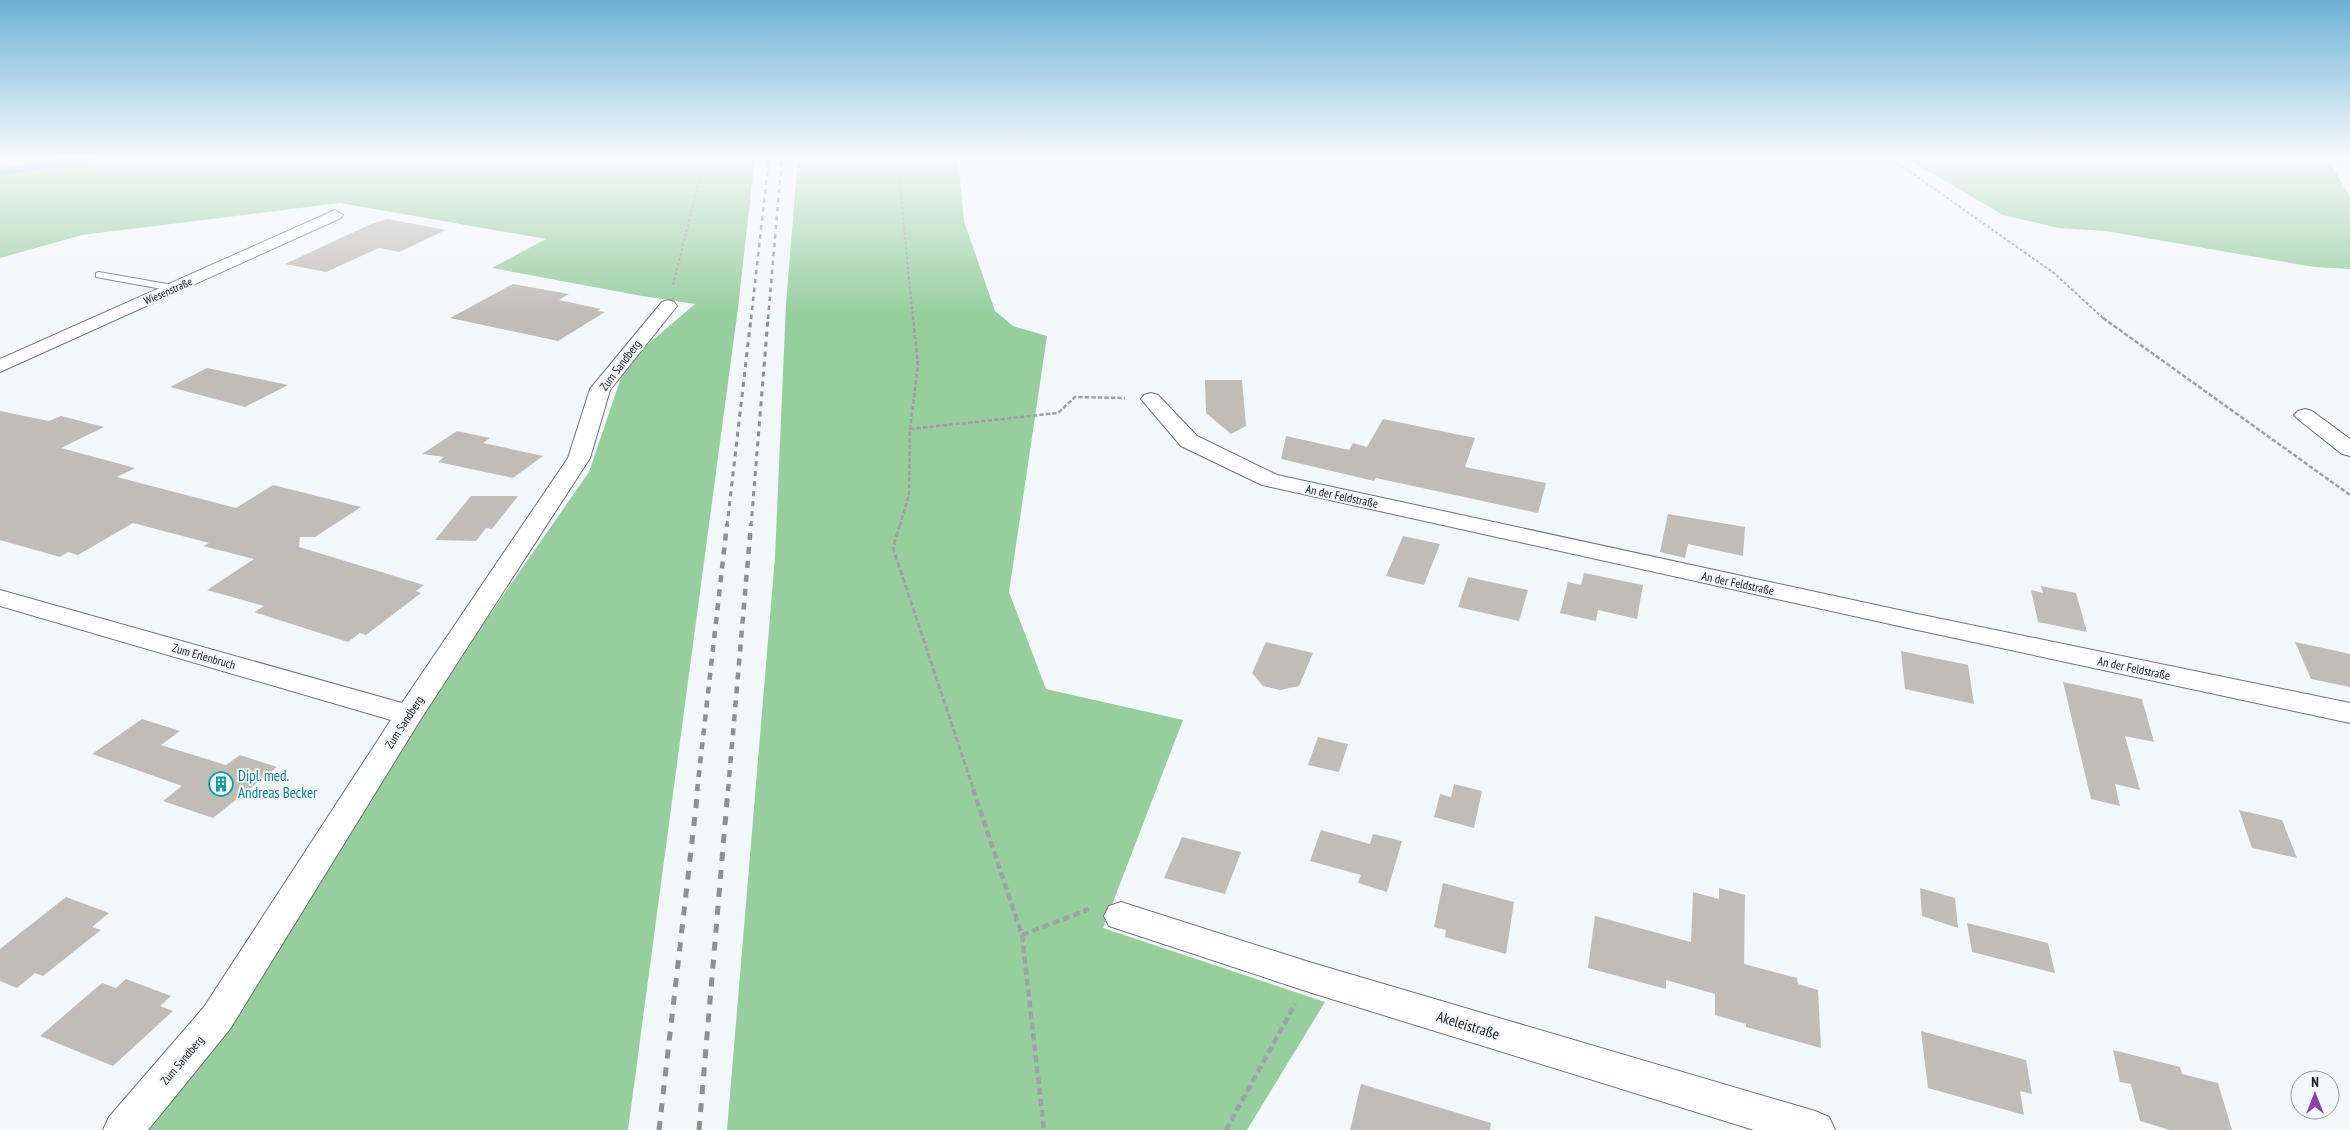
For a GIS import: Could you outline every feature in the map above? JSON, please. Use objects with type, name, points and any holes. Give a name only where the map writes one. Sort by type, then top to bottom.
[{"type":"street","name":"Wiesenstraße","points":[[0,366],[335,215]]},
{"type":"street","name":"Zum Sandberg","points":[[123,1130],[218,1018],[409,714],[579,458],[600,390],[668,306]]},
{"type":"street","name":"An der Feldstraße","points":[[1151,398],[1189,441],[1270,480],[1908,620],[2350,713]]},
{"type":"street","points":[[2305,415],[2350,449]]},
{"type":"street","name":"Zum Erlenbruch","points":[[0,598],[409,714]]},
{"type":"street","name":"Akeleistraße","points":[[1122,916],[1309,977],[1815,1130]]},
{"type":"lane","points":[[99,275],[173,288]]},
{"type":"path","points":[[668,306],[692,210]]},
{"type":"path","points":[[902,210],[918,365],[910,429],[909,494],[893,548],[1022,935],[1044,1130]]},
{"type":"path","points":[[1964,210],[2054,273],[2110,324],[2350,494]]},
{"type":"path","points":[[910,429],[1058,413],[1075,397],[1151,398]]},
{"type":"path","points":[[1022,935],[1090,909],[1122,916]]},
{"type":"path","points":[[1226,1130],[1309,977]]},
{"type":"green space","points":[[0,210],[286,210],[82,235],[0,258]]},
{"type":"green space","points":[[379,210],[749,210],[738,308],[628,1130],[137,1130],[426,706],[589,472],[626,363],[695,304],[492,268],[546,239]]},
{"type":"green space","points":[[794,210],[963,210],[964,221],[995,311],[1013,326],[1047,336],[1009,592],[1046,689],[1183,720],[1103,928],[1325,1002],[1247,1130],[727,1130],[775,557],[786,304]]},
{"type":"green space","points":[[1994,210],[2350,210],[2350,269],[2314,267],[2106,231],[2058,228],[2003,215]]},
{"type":"building","points":[[387,219],[446,230],[399,252],[379,248],[326,272],[285,264],[371,224]]},
{"type":"building","points":[[513,284],[569,294],[559,300],[601,309],[597,311],[605,312],[558,341],[450,318]]},
{"type":"building","points":[[207,368],[288,385],[245,407],[170,387]]},
{"type":"building","points":[[1205,380],[1242,380],[1246,426],[1231,434],[1206,413]]},
{"type":"building","points":[[0,411],[49,421],[61,416],[104,427],[61,448],[135,468],[117,477],[236,508],[273,485],[361,507],[315,537],[300,537],[299,547],[424,585],[416,591],[421,593],[366,635],[360,633],[348,642],[254,612],[264,606],[207,590],[254,559],[203,546],[209,543],[133,523],[78,555],[68,552],[60,557],[0,540]]},
{"type":"building","points":[[1383,419],[1475,438],[1465,467],[1546,483],[1538,513],[1376,478],[1374,481],[1281,459],[1286,436],[1349,450],[1353,443],[1367,447]]},
{"type":"building","points":[[457,431],[490,438],[483,443],[543,456],[513,478],[438,462],[444,457],[422,454]]},
{"type":"building","points":[[471,496],[518,496],[492,529],[486,528],[476,541],[435,540]]},
{"type":"building","points":[[1668,514],[1745,527],[1743,556],[1688,544],[1685,558],[1660,552]]},
{"type":"building","points":[[1403,536],[1440,544],[1424,585],[1386,576]]},
{"type":"building","points":[[1584,573],[1643,585],[1637,619],[1598,610],[1596,621],[1560,613],[1568,582],[1581,585]]},
{"type":"building","points":[[1468,577],[1528,590],[1519,621],[1458,607]]},
{"type":"building","points":[[2041,586],[2076,593],[2087,632],[2038,622],[2031,590],[2043,593]]},
{"type":"building","points":[[1266,642],[1313,653],[1299,686],[1280,690],[1263,686],[1252,673]]},
{"type":"building","points":[[2295,642],[2350,654],[2350,687],[2311,679]]},
{"type":"building","points":[[1901,651],[1968,665],[1974,704],[1905,689]]},
{"type":"building","points":[[2063,682],[2142,699],[2154,742],[2125,736],[2140,790],[2115,784],[2120,806],[2091,799]]},
{"type":"building","points":[[142,719],[180,731],[161,745],[226,765],[240,755],[277,767],[213,818],[163,801],[182,786],[92,754]]},
{"type":"building","points":[[1318,737],[1348,744],[1339,772],[1308,765]]},
{"type":"building","points":[[1454,784],[1482,791],[1474,828],[1434,817],[1440,794],[1451,797]]},
{"type":"building","points":[[2239,810],[2282,820],[2297,858],[2252,848]]},
{"type":"building","points":[[1321,830],[1370,844],[1373,834],[1402,841],[1387,892],[1358,883],[1361,875],[1310,861]]},
{"type":"building","points":[[1182,837],[1241,852],[1225,894],[1164,878]]},
{"type":"building","points":[[1443,883],[1514,902],[1506,954],[1445,937],[1446,930],[1434,927]]},
{"type":"building","points":[[1719,888],[1745,895],[1744,964],[1797,978],[1798,984],[1818,990],[1821,1048],[1746,1027],[1746,1024],[1715,1015],[1715,994],[1666,980],[1666,989],[1588,968],[1595,916],[1691,942],[1693,892],[1719,899]]},
{"type":"building","points":[[1920,888],[1955,898],[1958,928],[1922,916]]},
{"type":"building","points":[[66,897],[109,913],[92,927],[101,930],[43,976],[35,973],[17,988],[0,981],[0,949]]},
{"type":"building","points":[[1967,923],[2048,943],[2055,973],[1972,952]]},
{"type":"building","points":[[126,979],[171,996],[160,1006],[173,1011],[113,1066],[40,1036],[102,983],[116,988]]},
{"type":"building","points":[[1921,1031],[2026,1060],[2032,1094],[2020,1091],[2024,1115],[1928,1088]]},
{"type":"building","points":[[2113,1050],[2180,1067],[2182,1074],[2218,1083],[2232,1130],[2170,1130],[2140,1121],[2131,1084],[2120,1082]]},
{"type":"building","points":[[1361,1084],[1491,1123],[1490,1130],[1350,1130]]},
{"type":"railway","points":[[751,319],[763,210]]},
{"type":"railway","points":[[768,319],[777,210]]},
{"type":"railway","points":[[727,526],[751,318]]},
{"type":"railway","points":[[751,526],[768,318]]},
{"type":"railway","points":[[697,791],[727,524]]},
{"type":"railway","points":[[728,791],[751,524]]},
{"type":"railway","points":[[659,1130],[698,789]]},
{"type":"railway","points":[[699,1130],[728,789]]},
{"type":"place","name":"Dipl. med. Andreas Becker","points":[[221,784]]}]
